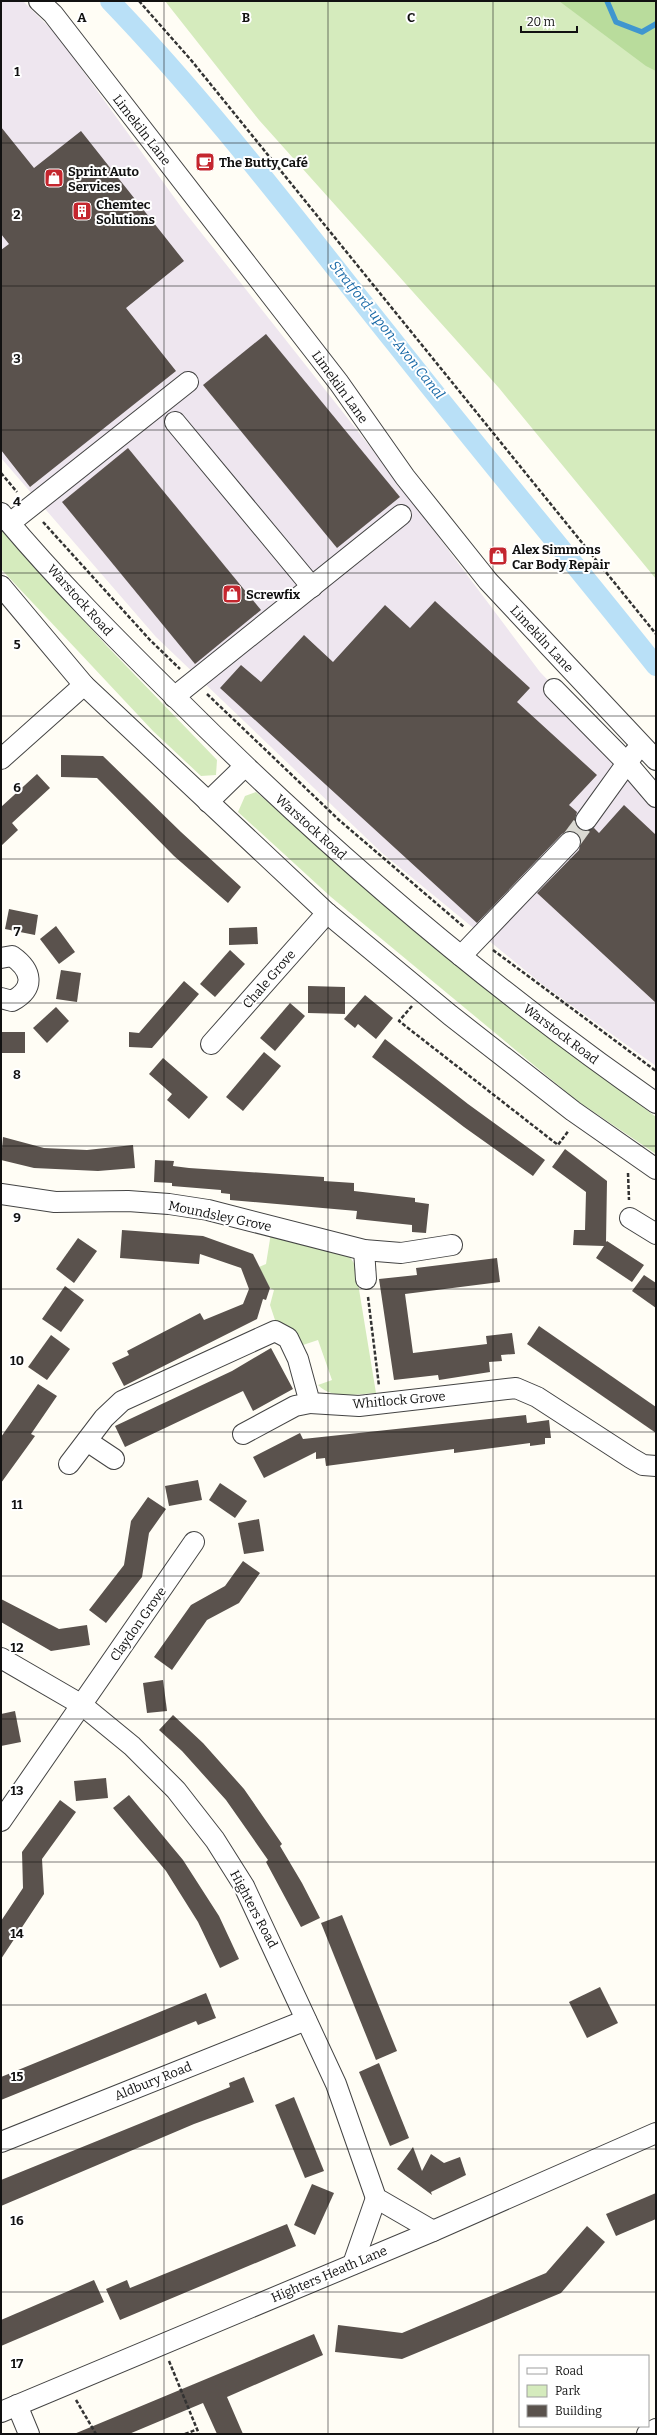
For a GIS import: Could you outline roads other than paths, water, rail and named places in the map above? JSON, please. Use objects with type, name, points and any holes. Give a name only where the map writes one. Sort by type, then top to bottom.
[{"type":"street","name":"Limekiln Lane","points":[[39,1],[53,14],[339,383],[405,477],[488,581],[656,760]]},
{"type":"street","points":[[5,518],[30,508],[188,382]]},
{"type":"street","points":[[175,422],[312,586]]},
{"type":"street","points":[[174,697],[401,515]]},
{"type":"street","name":"Warstock Road","points":[[5,518],[118,642],[244,767],[359,871],[461,956],[609,1070],[656,1103]]},
{"type":"street","points":[[1,586],[84,685],[326,913],[530,1077],[656,1169]]},
{"type":"street","points":[[1,759],[84,685]]},
{"type":"street","points":[[554,689],[627,762],[656,797]]},
{"type":"street","points":[[586,820],[635,753],[638,741]]},
{"type":"street","points":[[208,802],[244,767]]},
{"type":"street","points":[[461,956],[570,842]]},
{"type":"street","name":"Chale Grove","points":[[211,1044],[326,913]]},
{"type":"street","points":[[1,958],[12,956],[23,964],[29,973],[28,988],[22,995],[12,1001],[1,998]]},
{"type":"street","name":"Moundsley Grove","points":[[2,1200],[55,1202],[128,1201],[170,1204],[208,1210],[364,1250],[401,1252],[452,1245]]},
{"type":"street","points":[[630,1218],[656,1234]]},
{"type":"street","points":[[364,1250],[366,1279]]},
{"type":"street","points":[[69,1464],[104,1418],[122,1401],[275,1331],[288,1338],[298,1359],[310,1403]]},
{"type":"street","name":"Whitlock Grove","points":[[243,1434],[295,1406],[310,1403],[359,1406],[516,1388],[537,1397],[643,1465],[656,1466]]},
{"type":"street","points":[[87,1441],[114,1459]]},
{"type":"street","name":"Claydon Grove","points":[[1,1821],[194,1542]]},
{"type":"street","name":"Highters Road","points":[[1,1658],[82,1705],[132,1746],[176,1790],[215,1840],[244,1886],[336,2084],[376,2198]]},
{"type":"street","name":"Aldbury Road","points":[[1,2142],[306,2020]]},
{"type":"street","name":"Highters Heath Lane","points":[[9,2408],[433,2231],[656,2133]]},
{"type":"street","points":[[353,2264],[376,2198],[433,2231]]},
{"type":"street","points":[[9,2408],[29,2434]]},
{"type":"street","points":[[647,2434],[656,2429]]},
{"type":"waterway","name":"Stratford-upon-Avon Canal","points":[[110,1],[185,83],[221,126],[427,384],[656,666]]},
{"type":"waterway","points":[[607,1],[616,22],[642,32],[656,24]]},
{"type":"tunnel","points":[[570,842],[586,820]]},
{"type":"place","name":"The Butty Café","points":[[205,162]]},
{"type":"place","name":"Sprint Auto Services","points":[[54,178]]},
{"type":"place","name":"Chemtec Solutions","points":[[82,211]]},
{"type":"place","name":"Alex Simmons Car Body Repair","points":[[498,556]]},
{"type":"place","name":"Screwfix","points":[[232,594]]}]
